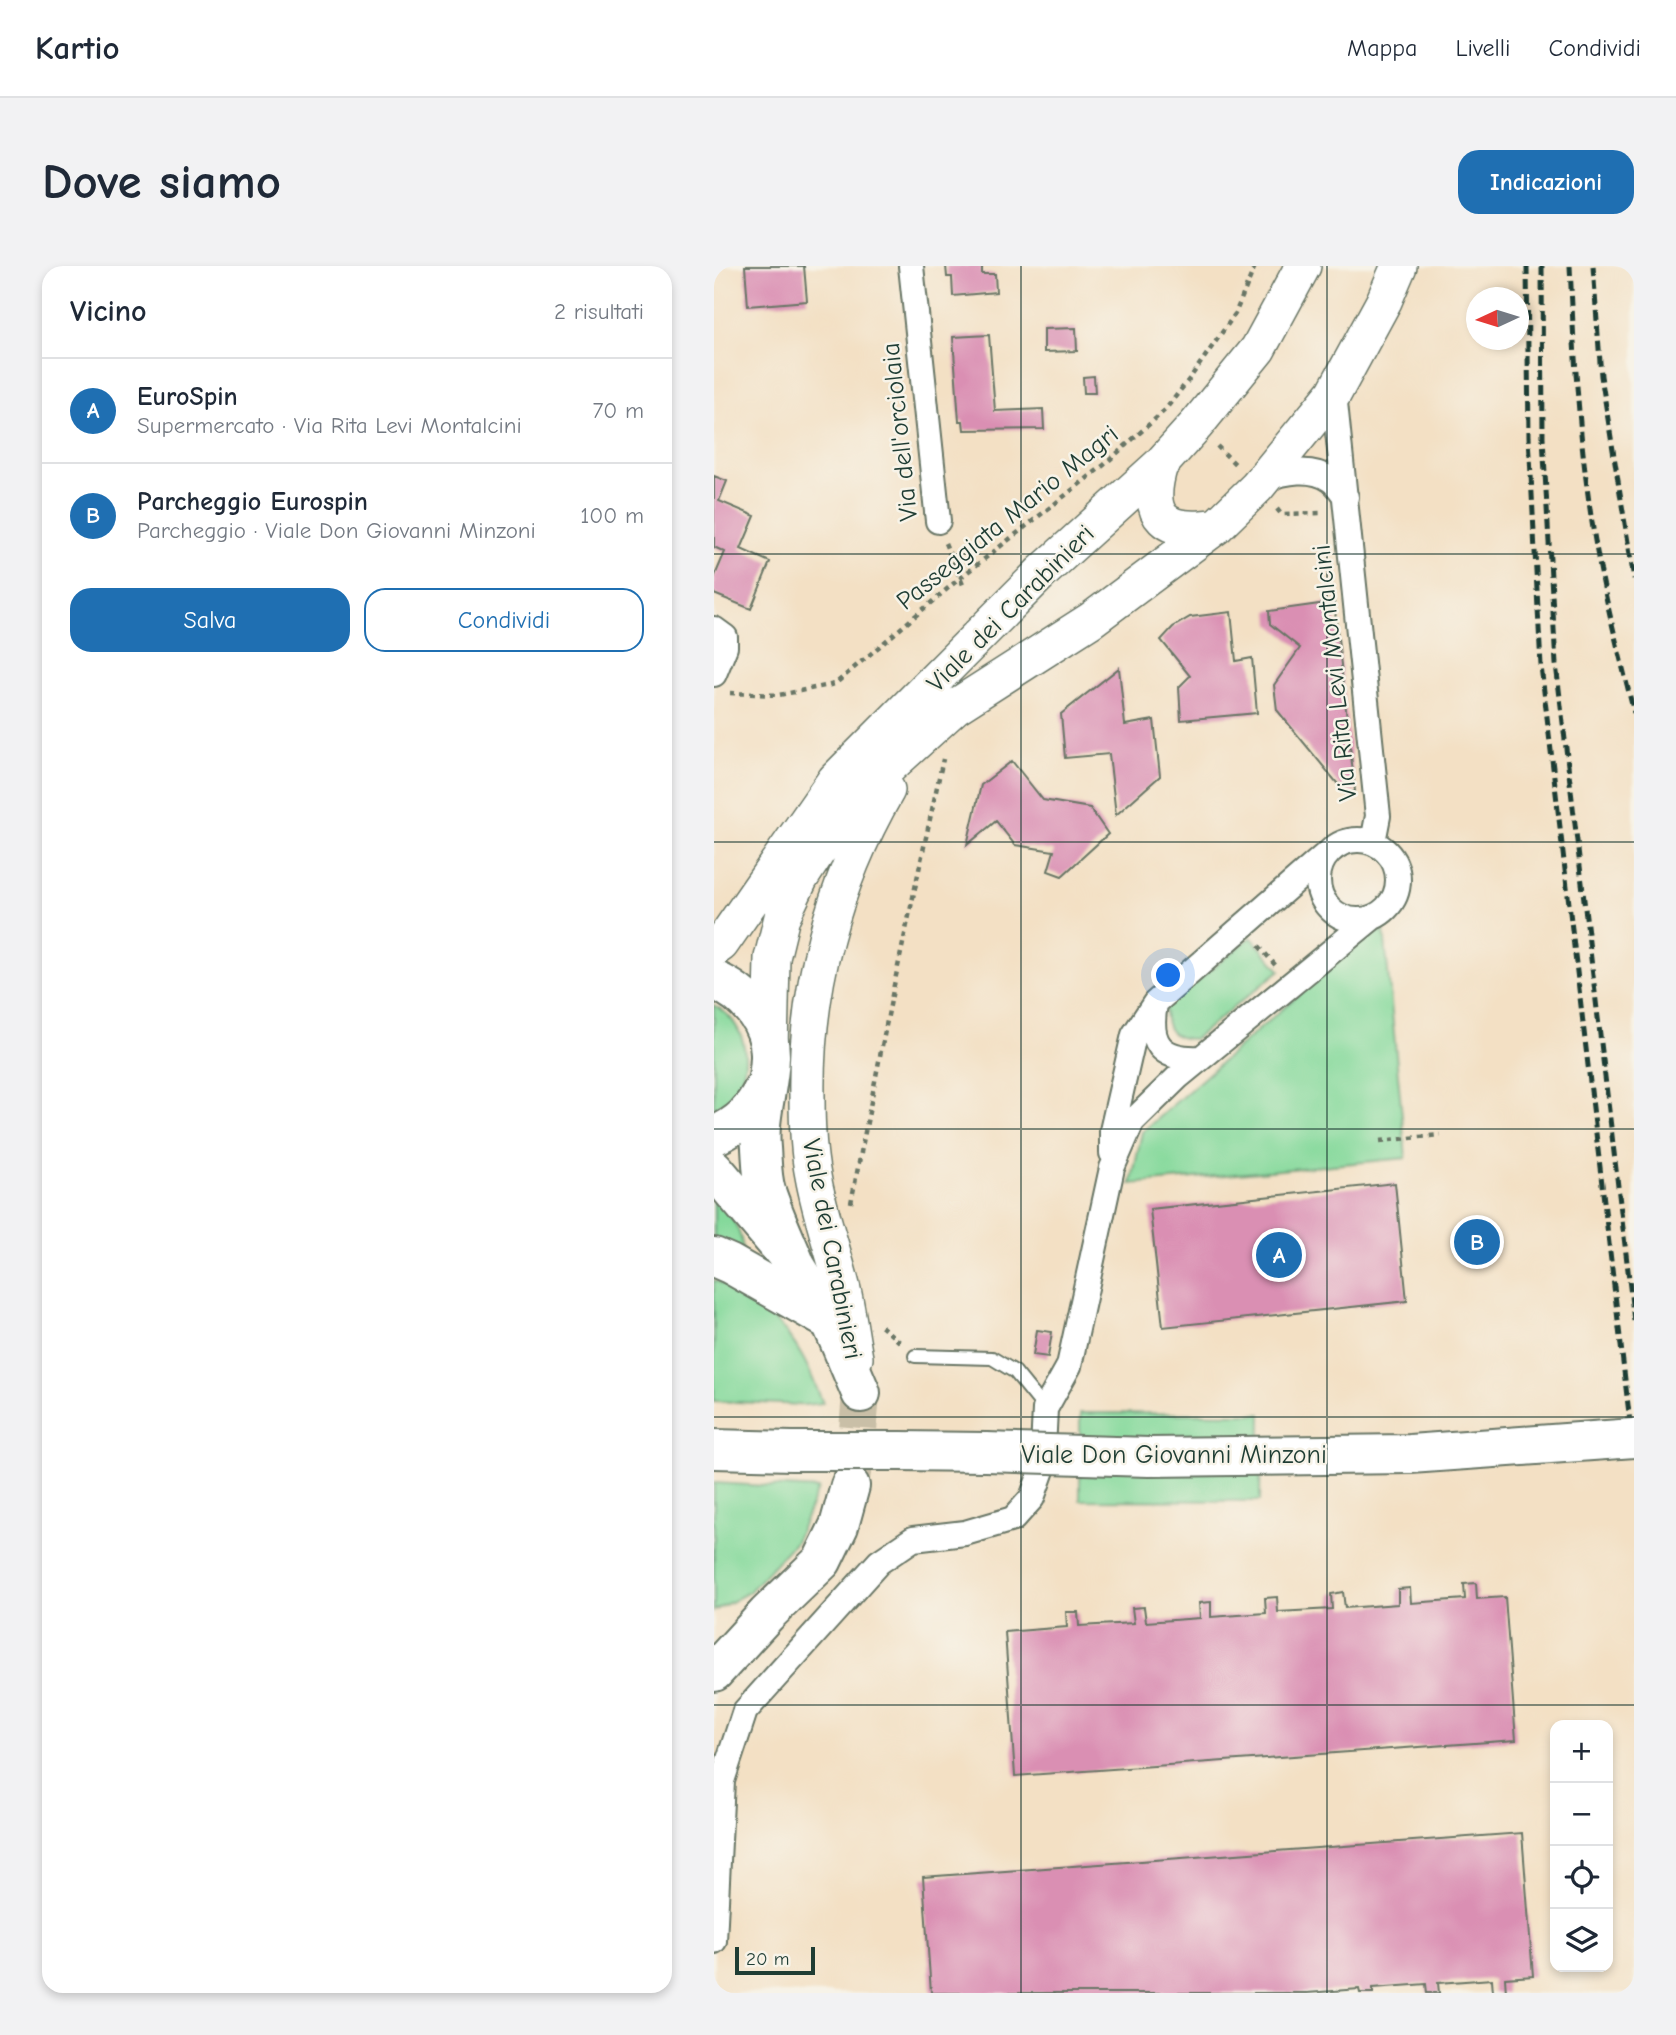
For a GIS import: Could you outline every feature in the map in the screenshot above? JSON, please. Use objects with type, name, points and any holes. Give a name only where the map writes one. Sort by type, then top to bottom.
[{"type":"main road","name":"Viale dei Carabinieri","points":[[714,949],[721,944],[835,780],[1041,573],[1160,465],[1197,425],[1258,349],[1303,266]]},
{"type":"main road","points":[[1339,383],[1341,350],[1368,296],[1374,278],[1371,266]]},
{"type":"main road","name":"Viale dei Carabinieri","points":[[768,1071],[772,958],[782,917],[800,878],[818,851],[880,775],[955,707],[1091,620],[1217,526],[1264,479],[1339,383],[1384,301],[1399,266]]},
{"type":"main road","points":[[1160,465],[1153,485],[1153,498],[1156,509],[1166,520],[1175,528],[1192,530],[1217,526]]},
{"type":"main road","name":"Viale dei Carabinieri","points":[[861,1393],[843,1289],[822,1219],[812,1173],[807,1119],[806,1053],[813,991],[840,892],[870,821],[889,786],[942,719]]},
{"type":"main road","points":[[714,980],[734,989],[749,1002],[768,1037],[768,1071],[761,1144],[765,1189],[796,1266]]},
{"type":"main road","points":[[714,1136],[734,1127],[754,1108],[768,1071]]},
{"type":"main road","points":[[714,1169],[796,1266],[831,1322],[861,1393]]},
{"type":"main road","points":[[714,1257],[831,1322]]},
{"type":"main road","name":"Viale Don Giovanni Minzoni","points":[[714,1449],[986,1451],[1149,1457],[1410,1454],[1634,1438]]},
{"type":"main road","points":[[714,1672],[767,1614],[822,1561],[839,1526],[850,1486]]},
{"type":"main road","points":[[714,1633],[767,1614]]},
{"type":"street","name":"Via dell'orciolaia","points":[[911,266],[937,521]]},
{"type":"street","name":"Via Rita Levi Montalcini","points":[[1339,383],[1346,497],[1378,816],[1373,842]]},
{"type":"street","points":[[1264,479],[1289,471],[1314,473],[1331,480],[1346,497]]},
{"type":"street","points":[[714,629],[725,637],[721,684]]},
{"type":"street","name":"Via Rita Levi Montalcini","points":[[1045,1409],[1069,1366],[1112,1168],[1132,1122],[1200,1058],[1372,918],[1383,912],[1397,891],[1398,879],[1391,857],[1373,842],[1360,839],[1346,840],[1334,846],[1155,1003],[1134,1035],[1112,1131],[1112,1168]]},
{"type":"street","points":[[1325,855],[1317,880],[1319,893],[1325,904],[1346,919],[1372,918]]},
{"type":"street","points":[[1155,1003],[1153,1036],[1159,1047],[1182,1059],[1200,1058]]},
{"type":"street","points":[[714,1941],[722,1781],[746,1711],[879,1562],[913,1539],[965,1533],[1013,1519],[1032,1498],[1042,1470],[1045,1409]]},
{"type":"lane","points":[[915,1356],[992,1358],[1015,1372],[1045,1409]]},
{"type":"path","name":"Passeggiata Mario Magri","points":[[721,684],[779,695],[835,684],[960,578],[1104,465],[1165,410],[1235,314],[1255,266]]},
{"type":"path","name":"Via dell'orciolaia","points":[[937,521],[964,587]]},
{"type":"path","points":[[850,1211],[894,985],[944,757]]},
{"type":"path","points":[[1242,927],[1291,984]]},
{"type":"path","points":[[1380,1140],[1440,1135]]},
{"type":"path","points":[[874,1315],[882,1326],[915,1356]]},
{"type":"green space","points":[[1384,930],[1406,1158],[1131,1184],[1142,1132],[1364,937]]},
{"type":"green space","points":[[1251,937],[1280,970],[1194,1039],[1186,1039],[1171,1032],[1166,1022],[1165,1007]]},
{"type":"green space","points":[[714,1005],[737,1027],[745,1057],[738,1087],[728,1100],[714,1109]]},
{"type":"green space","points":[[714,1191],[738,1229],[742,1254],[714,1240]]},
{"type":"green space","points":[[714,1280],[753,1301],[787,1333],[809,1369],[823,1403],[804,1405],[714,1401]]},
{"type":"green space","points":[[1080,1413],[1261,1414],[1260,1501],[1080,1500]]},
{"type":"green space","points":[[714,1483],[818,1489],[795,1542],[749,1592],[714,1611]]},
{"type":"building","points":[[745,266],[804,266],[807,301],[748,306]]},
{"type":"building","points":[[946,266],[982,266],[982,274],[995,274],[996,292],[953,296],[952,277],[947,277]]},
{"type":"building","points":[[1076,328],[1077,351],[1044,352],[1044,329]]},
{"type":"building","points":[[989,335],[995,411],[1043,409],[1044,429],[964,430],[963,421],[959,421],[953,337]]},
{"type":"building","points":[[1094,376],[1095,393],[1084,393],[1083,377]]},
{"type":"building","points":[[714,476],[727,481],[719,501],[755,516],[741,549],[770,562],[751,609],[714,594],[714,578],[725,552],[714,547]]},
{"type":"building","points":[[1334,602],[1355,791],[1346,794],[1277,710],[1274,685],[1300,648],[1270,624],[1269,611]]},
{"type":"building","points":[[1231,612],[1236,661],[1252,658],[1257,713],[1181,720],[1179,687],[1190,676],[1161,640],[1173,627],[1190,617]]},
{"type":"building","points":[[1119,668],[1125,725],[1154,720],[1160,776],[1116,815],[1109,754],[1065,758],[1061,714]]},
{"type":"building","points":[[1012,761],[1043,800],[1090,808],[1108,834],[1062,876],[1048,871],[1054,851],[1015,845],[996,821],[967,845],[981,785]]},
{"type":"building","points":[[1395,1183],[1407,1301],[1163,1327],[1150,1209]]},
{"type":"building","points":[[1037,1330],[1052,1332],[1048,1357],[1033,1355]]},
{"type":"building","points":[[1476,1583],[1477,1599],[1505,1597],[1516,1740],[1015,1776],[1005,1632],[1067,1627],[1066,1612],[1078,1612],[1079,1626],[1134,1623],[1132,1608],[1144,1607],[1146,1622],[1200,1618],[1199,1603],[1211,1602],[1211,1617],[1266,1613],[1265,1598],[1277,1597],[1278,1612],[1332,1609],[1331,1594],[1343,1592],[1345,1608],[1398,1604],[1398,1589],[1410,1588],[1411,1603],[1465,1599],[1464,1584]]},
{"type":"building","points":[[1522,1833],[1533,1976],[1505,1978],[1506,1993],[1493,1993],[1492,1979],[1438,1983],[1439,1993],[1427,1993],[1426,1984],[1373,1988],[1373,1993],[1360,1993],[1359,1989],[1307,1993],[931,1993],[923,1877]]},
{"type":"tunnel","points":[[850,1484],[861,1393]]},
{"type":"railway","points":[[1527,266],[1529,437],[1541,666],[1634,1456]]},
{"type":"railway","points":[[1542,266],[1543,438],[1556,664],[1634,1321]]},
{"type":"railway","points":[[1570,266],[1577,384],[1589,501],[1606,595],[1634,713]]},
{"type":"railway","points":[[1593,266],[1601,376],[1634,579]]},
{"type":"place","name":"Parcheggio Eurospin","points":[[1477,1242]]},
{"type":"place","name":"EuroSpin","points":[[1279,1255]]}]
